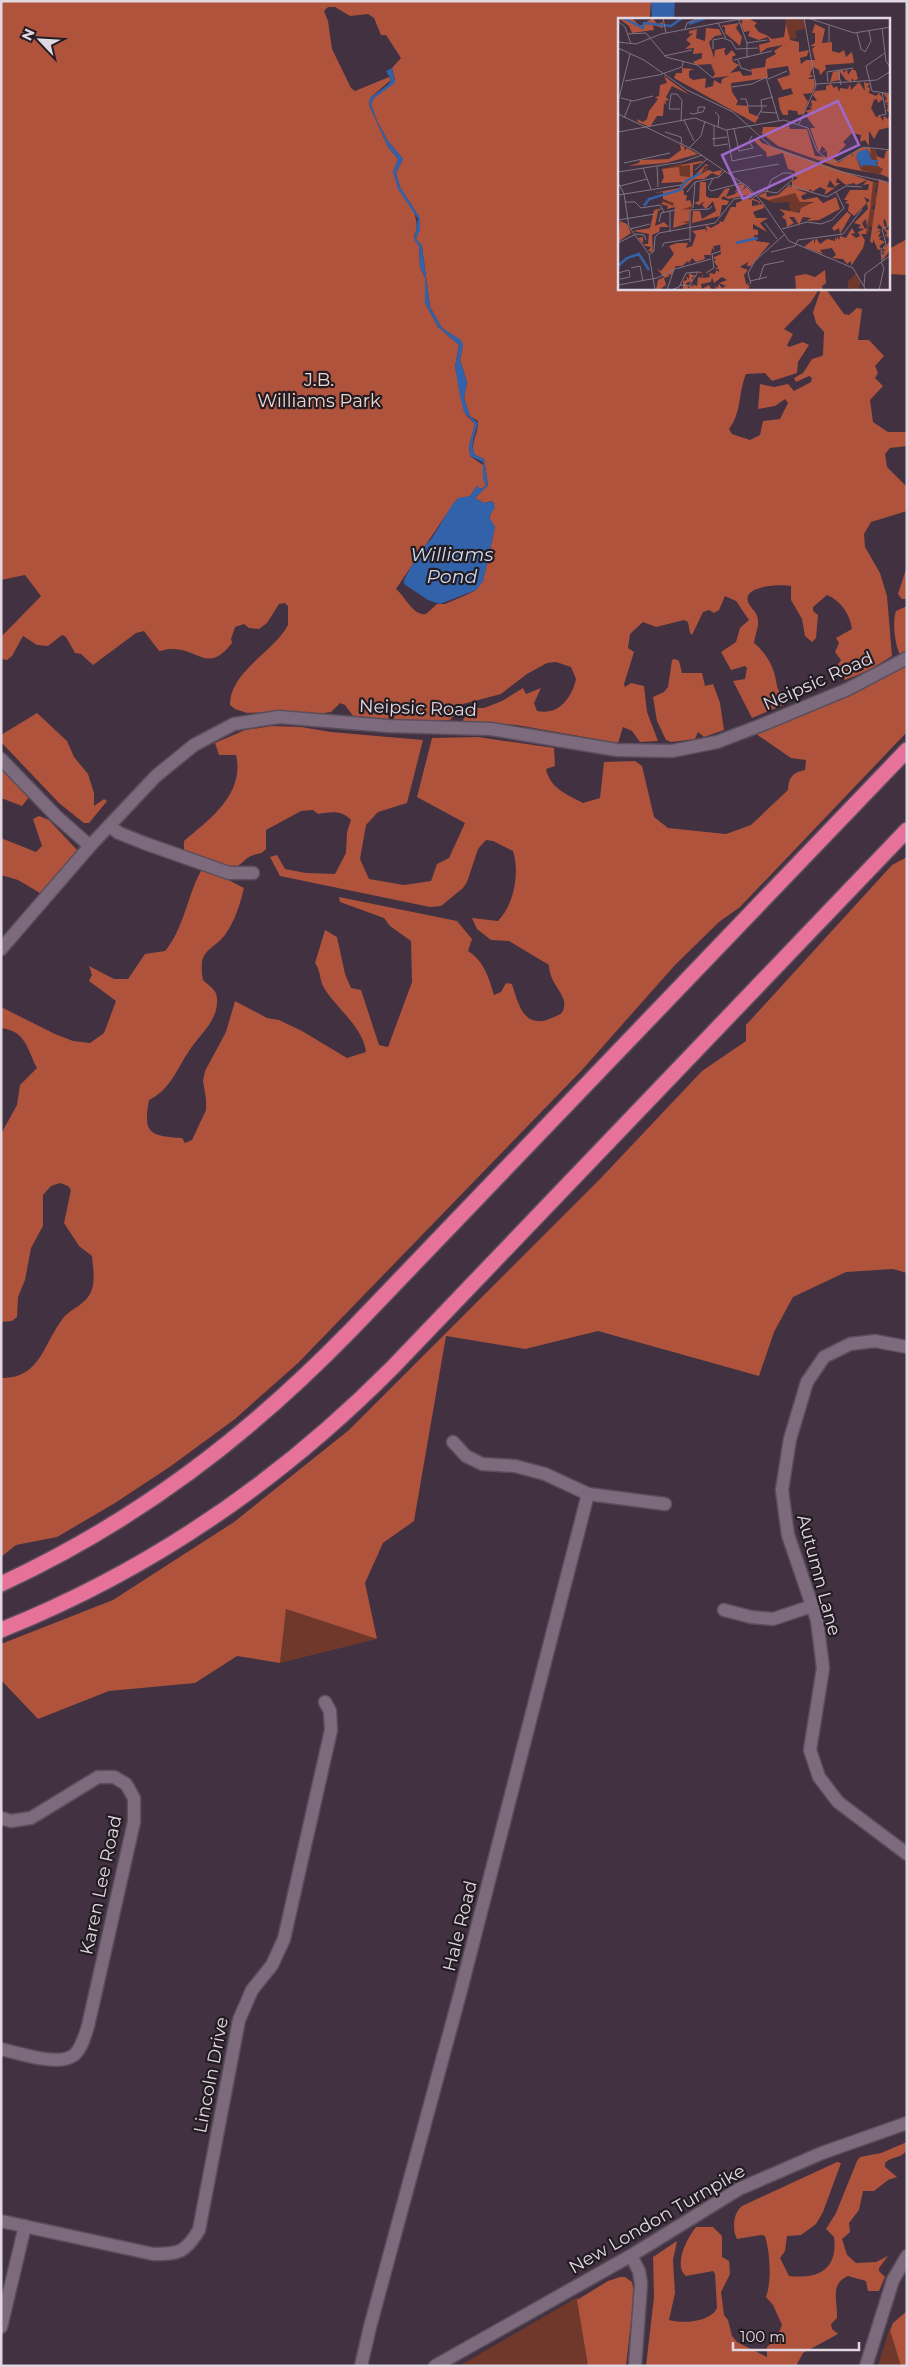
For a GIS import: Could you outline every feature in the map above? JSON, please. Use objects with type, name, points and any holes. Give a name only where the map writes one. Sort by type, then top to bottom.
[{"type":"highway","points":[[1,1584],[74,1548],[149,1502],[231,1442],[285,1396],[347,1334],[907,750]]},
{"type":"highway","points":[[1,1630],[87,1592],[168,1548],[259,1486],[328,1429],[402,1357],[907,830]]},
{"type":"street","name":"Neipsic Road","points":[[1,949],[90,846],[156,776],[184,752],[220,730],[246,721],[280,717],[388,726],[491,729],[617,750],[672,751],[717,742],[759,726],[848,690],[907,658]]},
{"type":"street","points":[[1,759],[56,816],[90,846]]},
{"type":"street","points":[[110,826],[119,833],[144,843],[228,872],[253,873]]},
{"type":"street","name":"Autumn Lane","points":[[907,1347],[875,1341],[850,1344],[824,1357],[807,1382],[790,1439],[782,1490],[788,1535],[817,1620],[823,1668],[810,1750],[818,1777],[838,1802],[907,1854]]},
{"type":"street","points":[[453,1442],[466,1456],[482,1464],[515,1466],[545,1474],[588,1494],[665,1504]]},
{"type":"street","name":"Hale Road","points":[[361,2366],[461,1990],[588,1494]]},
{"type":"street","points":[[724,1610],[751,1617],[773,1619],[812,1606]]},
{"type":"street","name":"Lincoln Drive","points":[[1,2221],[153,2254],[176,2254],[189,2247],[199,2230],[239,2020],[252,1990],[272,1965],[284,1939],[331,1730],[330,1711],[325,1702]]},
{"type":"street","name":"Karen Lee Road","points":[[1,1818],[11,1821],[31,1818],[98,1777],[114,1776],[126,1784],[134,1798],[134,1822],[88,2026],[81,2044],[74,2054],[62,2060],[1,2049]]},
{"type":"street","name":"New London Turnpike","points":[[435,2366],[631,2256],[739,2189],[822,2153],[907,2123]]},
{"type":"street","points":[[1,2327],[26,2226]]},
{"type":"street","points":[[631,2256],[639,2271],[641,2284],[635,2366]]},
{"type":"street","points":[[866,2366],[893,2280],[907,2256]]},
{"type":"shaded area","points":[[286,1609],[377,1639],[280,1663]]},
{"type":"shaded area","points":[[578,2297],[588,2366],[459,2366]]},
{"type":"shaded area","points":[[889,2330],[907,2336],[907,2366],[878,2366]]},
{"type":"green space","name":"J.B. Williams Park","points":[[1,1],[651,1],[649,18],[618,18],[618,290],[818,290],[811,302],[784,329],[793,334],[787,345],[789,347],[803,342],[809,345],[798,362],[797,373],[772,381],[765,373],[746,374],[736,416],[729,429],[732,434],[750,440],[760,435],[763,421],[780,419],[788,403],[785,399],[775,406],[758,409],[760,384],[774,387],[788,384],[794,391],[811,382],[812,378],[809,376],[796,382],[794,378],[803,373],[812,359],[823,354],[824,332],[816,323],[813,312],[821,290],[827,290],[844,314],[849,315],[857,308],[862,309],[858,340],[869,340],[884,356],[875,366],[878,373],[875,378],[883,386],[870,400],[873,422],[888,432],[907,432],[907,446],[890,448],[885,454],[887,467],[907,487],[907,511],[871,522],[864,534],[865,547],[880,573],[887,596],[892,656],[869,670],[845,680],[837,666],[841,660],[835,652],[839,643],[836,638],[852,629],[847,613],[841,604],[827,595],[813,607],[813,611],[818,615],[816,638],[812,642],[805,636],[802,619],[791,600],[791,586],[779,585],[756,589],[750,593],[748,598],[749,604],[756,613],[758,620],[754,643],[770,662],[774,671],[777,688],[781,694],[773,702],[783,705],[752,718],[733,681],[745,679],[747,668],[745,666],[731,670],[721,652],[736,642],[740,628],[749,620],[736,601],[725,596],[719,610],[714,613],[709,610],[703,612],[692,635],[688,622],[684,620],[656,627],[643,622],[630,634],[628,648],[634,652],[624,684],[625,687],[631,683],[644,686],[647,712],[658,741],[640,742],[632,731],[623,727],[618,743],[517,725],[463,721],[465,714],[474,708],[484,708],[502,701],[523,688],[526,694],[541,688],[534,703],[537,711],[552,711],[558,708],[568,698],[576,679],[571,667],[556,662],[547,663],[527,674],[501,694],[463,704],[450,720],[394,720],[353,716],[345,705],[340,703],[331,712],[316,714],[288,711],[247,713],[235,709],[230,705],[232,693],[237,682],[288,625],[288,606],[285,603],[279,604],[267,623],[259,629],[249,628],[244,624],[235,627],[231,639],[232,643],[216,657],[202,657],[180,649],[159,651],[144,631],[136,633],[93,665],[81,654],[75,653],[66,637],[62,635],[48,646],[37,645],[23,636],[12,656],[7,660],[1,659],[1,637],[41,596],[25,575],[1,580]],"holes":[[[328,7],[335,7],[350,16],[368,14],[374,18],[381,35],[386,35],[401,58],[392,68],[395,80],[374,98],[371,104],[377,121],[388,141],[403,159],[396,173],[400,187],[420,218],[416,239],[422,246],[430,307],[442,328],[460,340],[463,345],[460,360],[467,382],[464,398],[470,416],[478,421],[473,451],[475,455],[484,459],[488,485],[475,498],[484,503],[492,501],[494,504],[489,519],[495,527],[483,581],[476,590],[445,604],[437,604],[426,614],[421,614],[413,609],[396,589],[456,500],[470,496],[477,486],[480,489],[486,486],[483,477],[483,465],[470,456],[469,446],[475,424],[466,415],[455,367],[459,345],[438,327],[425,303],[425,278],[420,267],[419,246],[414,236],[417,228],[414,212],[400,188],[393,172],[398,159],[388,147],[369,105],[370,98],[391,80],[389,77],[355,91],[351,88],[332,49],[328,21],[324,11]]]},
{"type":"green space","points":[[907,239],[907,275],[890,274],[890,248]]},
{"type":"green space","points":[[907,566],[907,599],[902,599],[898,594]]},
{"type":"green space","points":[[907,606],[907,650],[900,655],[894,621],[896,611]]},
{"type":"green space","points":[[672,660],[679,661],[682,673],[702,673],[705,686],[713,684],[720,703],[724,730],[704,737],[698,732],[695,739],[671,742],[666,740],[657,721],[653,697],[664,692],[668,687]]},
{"type":"green space","points":[[907,666],[907,732],[740,907],[719,922],[675,965],[582,1070],[298,1363],[235,1419],[171,1466],[115,1503],[57,1537],[16,1545],[1,1557],[1,1378],[14,1377],[25,1373],[33,1366],[40,1358],[64,1317],[81,1304],[90,1294],[94,1275],[92,1256],[79,1246],[64,1223],[71,1190],[68,1186],[60,1183],[51,1186],[43,1195],[43,1226],[31,1248],[25,1280],[18,1297],[17,1317],[12,1321],[1,1322],[1,1134],[17,1105],[20,1085],[37,1068],[21,1037],[16,1033],[1,1028],[1,1007],[55,1034],[73,1041],[90,1043],[104,1033],[116,1001],[89,981],[92,975],[89,966],[114,979],[128,979],[145,954],[165,951],[172,942],[182,921],[193,888],[203,867],[244,888],[230,927],[222,939],[204,955],[202,961],[203,980],[217,995],[217,1006],[212,1020],[189,1051],[168,1085],[149,1100],[147,1111],[148,1126],[155,1134],[182,1138],[185,1143],[192,1140],[206,1110],[203,1081],[205,1071],[226,1032],[235,1001],[267,1018],[279,1020],[302,1031],[347,1058],[366,1052],[364,1043],[355,1026],[329,996],[321,981],[315,963],[325,930],[337,937],[345,974],[351,988],[361,990],[379,1045],[388,1047],[412,982],[411,941],[390,926],[384,918],[340,902],[339,897],[457,921],[472,939],[468,951],[482,965],[494,995],[501,992],[506,983],[512,984],[517,1001],[530,1019],[544,1021],[562,1013],[563,998],[552,978],[549,965],[509,941],[491,940],[477,929],[472,918],[498,921],[504,914],[512,897],[516,878],[513,851],[493,841],[486,840],[478,849],[467,882],[463,888],[441,906],[430,907],[280,876],[270,857],[277,855],[285,869],[306,873],[335,874],[346,853],[347,832],[351,820],[340,813],[318,814],[313,810],[301,811],[266,830],[266,849],[249,857],[233,868],[184,850],[184,841],[223,804],[235,782],[237,769],[236,755],[219,755],[215,743],[245,730],[272,726],[301,727],[331,732],[423,740],[407,803],[378,812],[366,825],[360,859],[369,879],[404,885],[431,881],[437,864],[449,858],[465,823],[417,797],[432,738],[478,737],[554,748],[555,766],[546,769],[548,776],[560,790],[583,803],[600,798],[604,762],[635,761],[642,766],[654,817],[668,828],[726,834],[751,825],[788,790],[792,776],[805,770],[806,760],[791,758],[756,734],[821,707]]},
{"type":"green space","points":[[37,713],[67,741],[74,757],[88,774],[94,793],[94,806],[104,799],[107,801],[89,823],[84,823],[59,803],[1,742],[1,735]]},
{"type":"green space","points":[[1,766],[29,797],[22,806],[1,798]]},
{"type":"green space","points":[[39,816],[49,820],[78,851],[40,893],[18,880],[1,875],[1,838],[36,852],[42,846],[33,819]]},
{"type":"green space","points":[[907,857],[907,1273],[893,1269],[846,1272],[793,1297],[774,1332],[759,1376],[598,1331],[525,1349],[446,1336],[414,1521],[383,1543],[365,1583],[377,1639],[286,1609],[280,1663],[237,1656],[195,1683],[109,1691],[38,1719],[1,1680],[1,1644],[113,1600],[234,1522],[349,1430],[600,1179],[702,1071],[746,1041],[746,1025],[892,865]]},
{"type":"green space","points":[[907,2142],[907,2148],[903,2154],[885,2163],[885,2167],[897,2177],[888,2180],[874,2191],[863,2191],[859,2210],[849,2223],[850,2232],[842,2239],[847,2255],[856,2263],[876,2262],[888,2256],[879,2268],[879,2271],[885,2277],[879,2291],[868,2291],[866,2281],[848,2276],[838,2284],[836,2289],[837,2318],[831,2324],[832,2329],[838,2334],[803,2353],[796,2366],[646,2366],[654,2297],[653,2257],[677,2241],[673,2260],[675,2293],[669,2320],[688,2322],[709,2316],[717,2308],[715,2274],[713,2271],[686,2276],[682,2271],[681,2259],[685,2244],[696,2227],[713,2227],[722,2236],[722,2257],[729,2261],[730,2274],[721,2292],[724,2315],[728,2320],[732,2336],[737,2342],[767,2357],[767,2347],[776,2339],[782,2325],[773,2305],[766,2297],[770,2275],[767,2243],[765,2236],[761,2235],[737,2239],[734,2231],[734,2221],[739,2209],[837,2162],[841,2163],[823,2212],[816,2224],[801,2235],[787,2236],[785,2251],[780,2258],[789,2276],[799,2277],[817,2274],[829,2265],[833,2257],[834,2237],[826,2229],[836,2213],[857,2161],[860,2157],[881,2153]]},
{"type":"green space","points":[[625,2277],[632,2282],[634,2294],[626,2366],[588,2366],[577,2300],[608,2281]]},
{"type":"green space","points":[[907,2311],[907,2366],[901,2366],[890,2330],[893,2323]]},
{"type":"water","points":[[651,1],[675,1],[674,18],[652,17]]},
{"type":"water","name":"Williams Pond","points":[[392,68],[395,83],[374,98],[371,104],[377,121],[388,141],[403,159],[396,173],[400,187],[420,218],[420,230],[416,239],[422,246],[430,307],[442,328],[461,340],[463,345],[460,360],[467,382],[464,398],[470,416],[478,423],[473,451],[475,455],[484,459],[488,485],[475,498],[484,503],[492,501],[495,507],[489,517],[495,527],[483,581],[476,590],[440,604],[428,600],[404,584],[404,580],[419,552],[432,538],[458,498],[470,496],[477,486],[481,489],[486,485],[483,479],[483,462],[470,456],[469,446],[475,424],[464,412],[460,396],[455,367],[459,345],[438,327],[425,303],[425,278],[420,267],[419,246],[414,240],[418,219],[398,189],[393,172],[398,159],[388,147],[369,105],[370,98],[389,84],[391,80],[386,71]]}]
